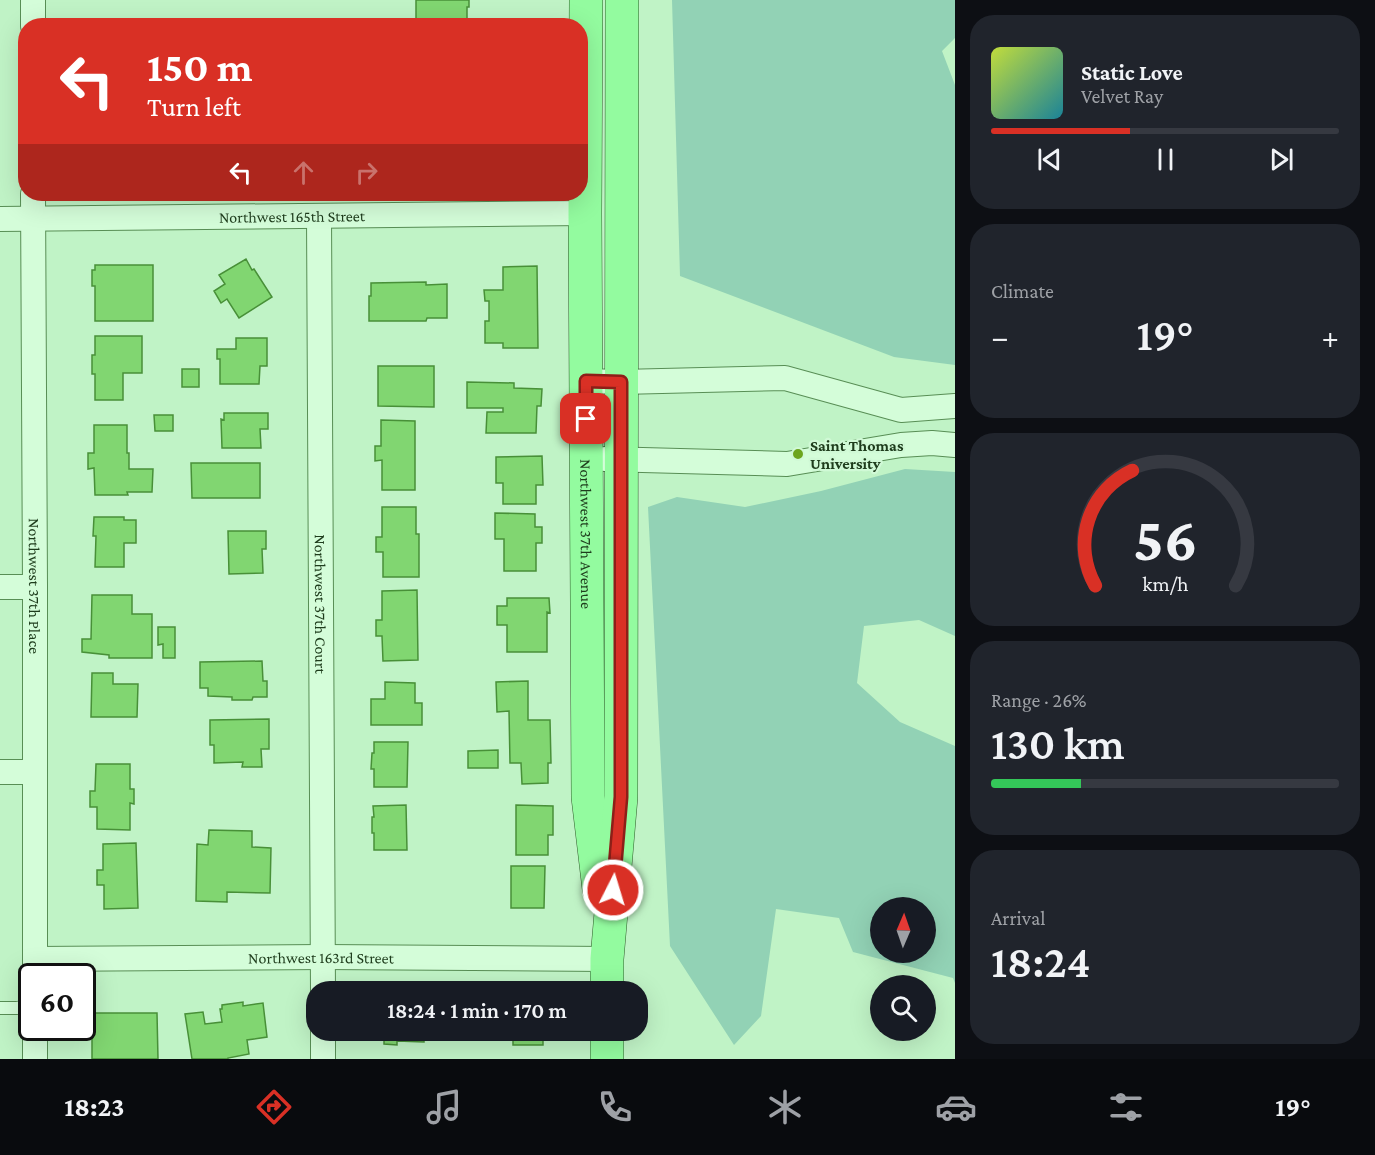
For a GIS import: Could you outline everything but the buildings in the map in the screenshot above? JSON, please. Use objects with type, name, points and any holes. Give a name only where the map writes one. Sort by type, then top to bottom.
[{"type":"main road","name":"Northwest 37th Avenue","points":[[586,0],[586,18]]},
{"type":"main road","name":"Northwest 37th Avenue","points":[[607,981],[621,797],[622,0]]},
{"type":"main road","name":"Northwest 37th Avenue","points":[[585,201],[588,797],[608,959]]},
{"type":"main road","points":[[607,1041],[607,1059]]},
{"type":"street","points":[[33,0],[33,18]]},
{"type":"street","name":"Northwest 37th Place","points":[[33,201],[35,963]]},
{"type":"street","name":"Northwest 165th Street","points":[[0,219],[585,213]]},
{"type":"street","name":"Northwest 37th Court","points":[[319,216],[323,981]]},
{"type":"street","points":[[586,381],[785,378],[901,410],[955,406]]},
{"type":"street","points":[[901,410],[902,445]]},
{"type":"street","points":[[587,458],[787,464],[902,445],[932,443],[955,445]]},
{"type":"street","points":[[0,587],[35,586]]},
{"type":"street","points":[[0,772],[35,772]]},
{"type":"street","name":"Northwest 163rd Street","points":[[96,966],[323,957],[608,959]]},
{"type":"street","points":[[35,1041],[35,1059]]},
{"type":"street","points":[[323,1041],[323,1059]]},
{"type":"lane","points":[[0,1008],[18,1008]]},
{"type":"green space","points":[[672,0],[955,0],[955,38],[942,51],[955,85],[955,365],[894,357],[680,276]]},
{"type":"green space","points":[[905,469],[955,472],[955,636],[919,620],[864,626],[857,683],[900,722],[955,746],[955,983],[953,978],[895,963],[936,963],[936,897],[870,897],[870,956],[853,952],[839,918],[776,909],[761,1016],[734,1045],[670,946],[648,507],[677,497],[745,507],[821,491]]},
{"type":"place","name":"Saint Thomas University","points":[[798,454]]},
{"type":"route","points":[[586,419],[586,381],[621,382],[621,797],[613,890]]}]
